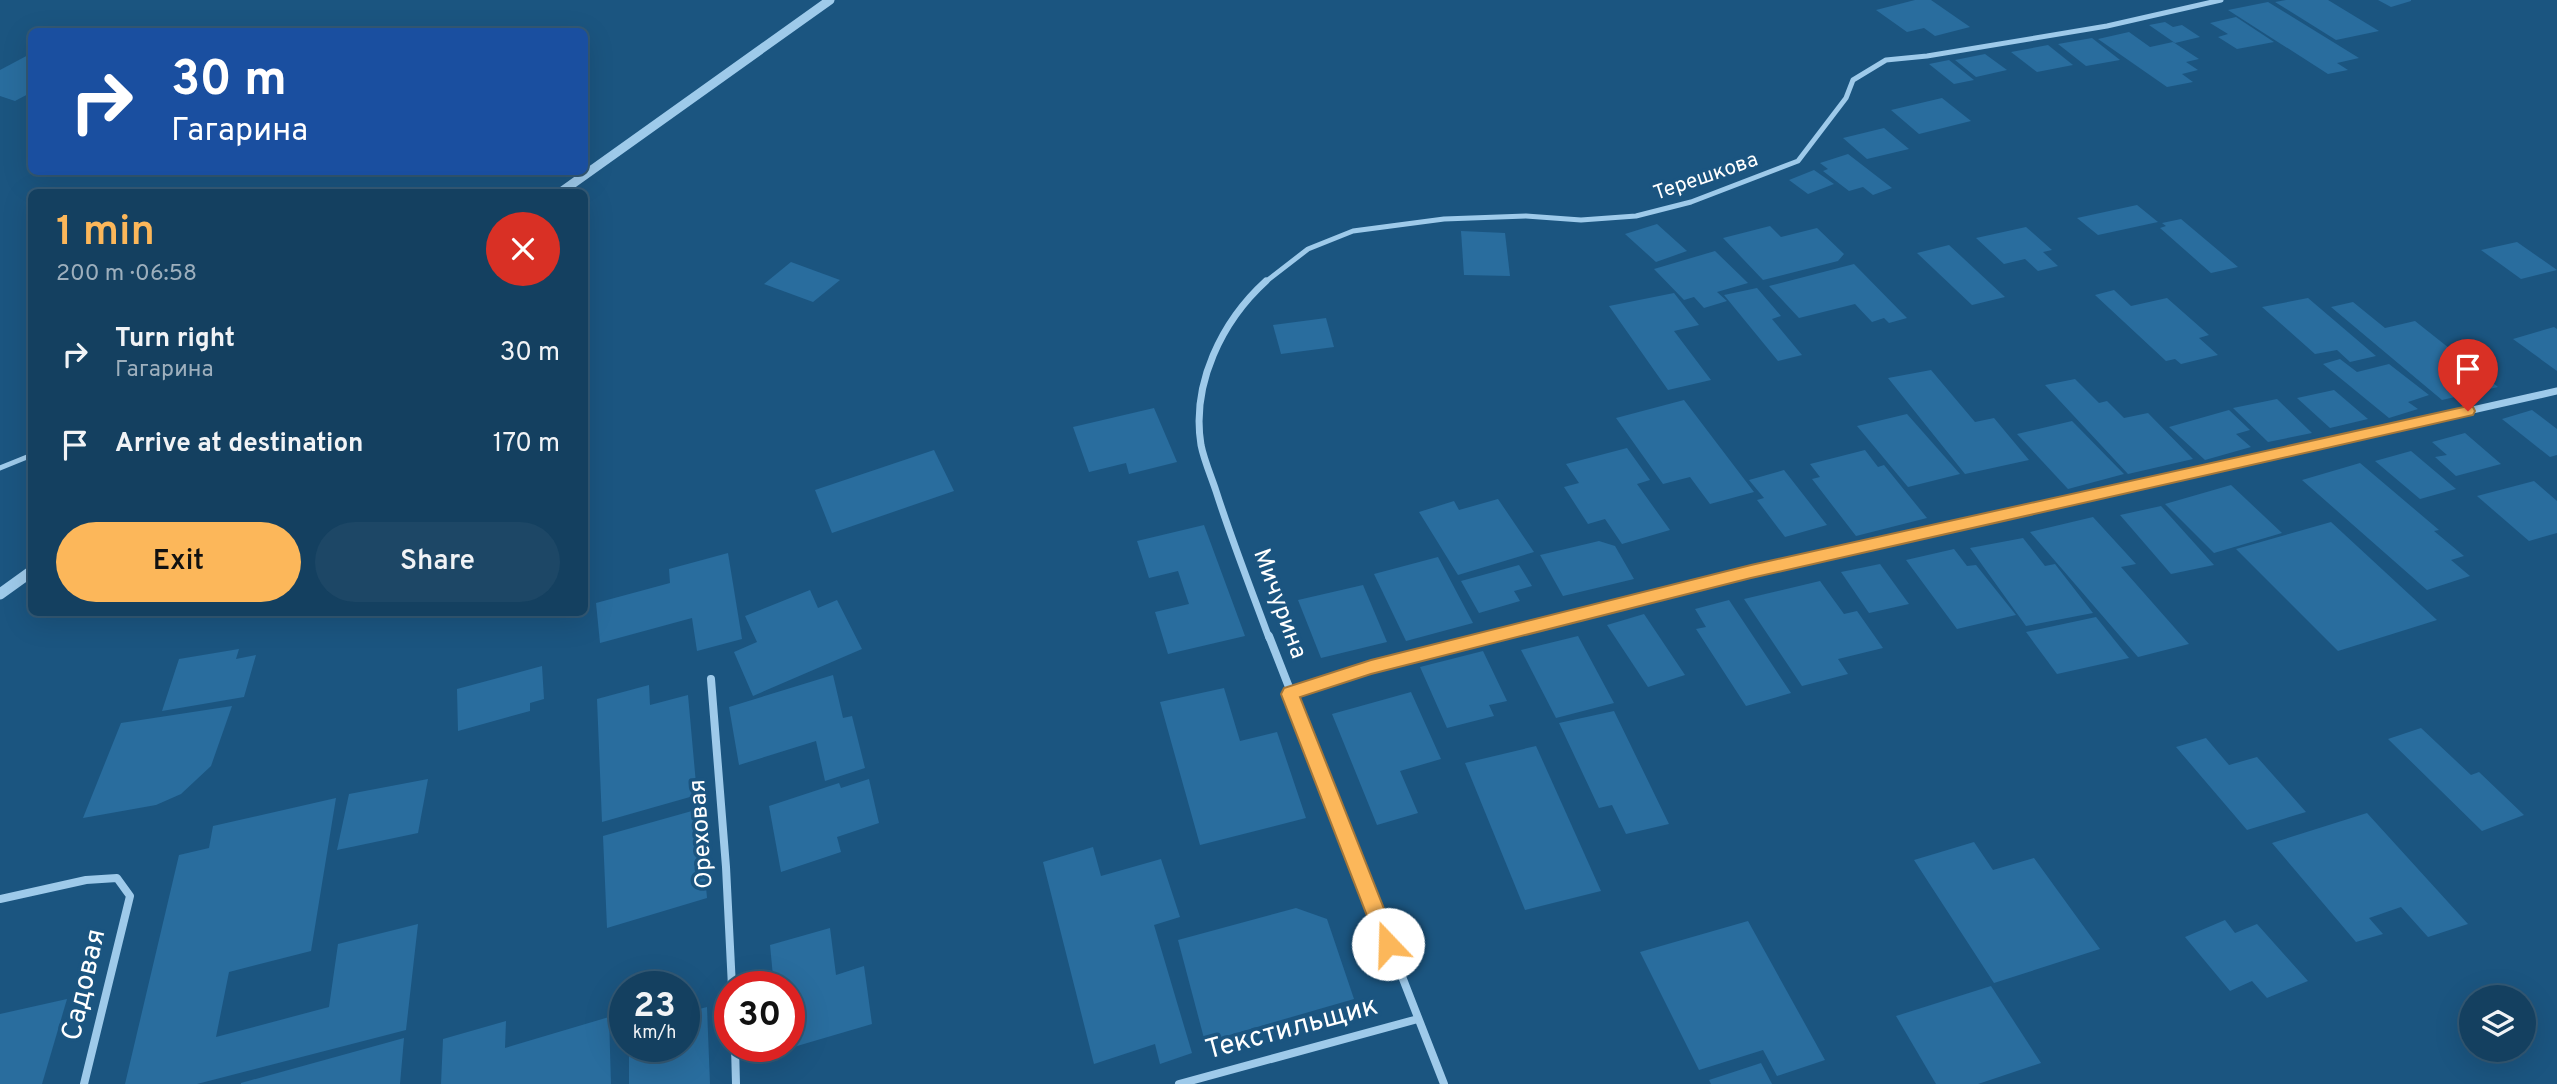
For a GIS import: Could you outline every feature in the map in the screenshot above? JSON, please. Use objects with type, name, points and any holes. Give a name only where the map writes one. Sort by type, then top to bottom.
[{"type":"street","points":[[588,173],[830,0]]},
{"type":"street","name":"Терешкова","points":[[1207,367],[1230,323],[1257,289],[1280,268],[1308,249],[1353,231],[1444,219],[1526,216],[1581,220],[1636,216],[1669,208],[1748,182],[1798,161],[1846,98],[1853,80],[1886,60],[1927,56],[2108,26],[2221,0]]},
{"type":"street","points":[[565,189],[585,175]]},
{"type":"street","name":"Мичурина","points":[[1207,367],[1200,406],[1201,444],[1223,514],[1290,694],[1444,1084]]},
{"type":"street","points":[[1290,694],[1371,667],[1751,572],[2557,391]]},
{"type":"street","points":[[0,594],[28,574]]},
{"type":"street","name":"Ореховая","points":[[711,679],[731,971]]},
{"type":"street","name":"Садовая","points":[[0,899],[86,880],[117,878],[130,897],[84,1084]]},
{"type":"street","name":"Текстильщик","points":[[1179,1084],[1418,1019]]},
{"type":"street","points":[[735,1062],[736,1084]]},
{"type":"lane","points":[[0,468],[28,457]]},
{"type":"building","points":[[1915,0],[1931,0],[1970,27],[1935,36],[1924,28],[1907,32],[1876,10]]},
{"type":"building","points":[[2328,0],[2379,31],[2336,40],[2275,2]]},
{"type":"building","points":[[2378,0],[2411,0],[2411,1],[2391,7]]},
{"type":"building","points":[[2268,2],[2359,58],[2337,63],[2348,70],[2328,74],[2228,10]]},
{"type":"building","points":[[2236,17],[2274,42],[2237,49],[2218,37],[2228,34],[2210,23]]},
{"type":"building","points":[[2165,22],[2173,27],[2182,25],[2200,37],[2175,43],[2149,25]]},
{"type":"building","points":[[2129,32],[2150,47],[2173,42],[2199,59],[2186,62],[2198,70],[2182,74],[2193,82],[2167,87],[2098,39]]},
{"type":"building","points":[[2092,38],[2120,60],[2086,66],[2058,44]]},
{"type":"building","points":[[2048,45],[2073,65],[2037,72],[2011,52]]},
{"type":"building","points":[[1985,54],[2007,70],[1976,77],[1955,60]]},
{"type":"building","points":[[28,55],[28,94],[15,101],[0,96],[0,70]]},
{"type":"building","points":[[1949,60],[1974,80],[1954,84],[1929,64]]},
{"type":"building","points":[[1942,98],[1971,121],[1919,134],[1891,110]]},
{"type":"building","points":[[1884,128],[1909,149],[1867,159],[1843,138]]},
{"type":"building","points":[[1848,154],[1892,188],[1873,195],[1863,187],[1849,191],[1823,171],[1828,169],[1820,163]]},
{"type":"building","points":[[1814,170],[1834,184],[1808,194],[1789,180]]},
{"type":"building","points":[[2137,205],[2158,222],[2098,235],[2077,218]]},
{"type":"building","points":[[2181,219],[2238,267],[2211,273],[2160,228],[2166,226],[2162,223]]},
{"type":"building","points":[[1657,224],[1687,251],[1656,262],[1625,234]]},
{"type":"building","points":[[1770,226],[1781,237],[1817,228],[1844,254],[1838,261],[1763,280],[1723,238]]},
{"type":"building","points":[[2026,227],[2052,250],[2043,252],[2058,266],[2038,271],[2025,259],[2004,264],[1976,238]]},
{"type":"building","points":[[1461,231],[1505,233],[1510,276],[1464,275]]},
{"type":"building","points":[[2517,242],[2557,270],[2521,279],[2481,250]]},
{"type":"building","points":[[1949,245],[2005,297],[1972,305],[1917,253]]},
{"type":"building","points":[[1715,251],[1748,283],[1717,292],[1727,301],[1704,308],[1694,297],[1684,300],[1654,269]]},
{"type":"building","points":[[791,262],[840,280],[813,302],[764,284]]},
{"type":"building","points":[[1854,264],[1907,318],[1889,323],[1884,318],[1872,322],[1855,304],[1799,318],[1769,286]]},
{"type":"building","points":[[1757,288],[1781,316],[1772,319],[1802,355],[1778,361],[1724,295]]},
{"type":"building","points":[[2114,290],[2131,306],[2167,298],[2209,335],[2199,338],[2218,355],[2181,364],[2175,359],[2166,361],[2095,295]]},
{"type":"building","points":[[1674,293],[1699,325],[1674,331],[1711,380],[1668,390],[1609,306]]},
{"type":"building","points":[[2308,298],[2376,356],[2350,362],[2337,350],[2315,354],[2262,307]]},
{"type":"building","points":[[2353,302],[2385,328],[2415,321],[2498,387],[2442,400],[2331,307]]},
{"type":"building","points":[[1326,318],[1334,347],[1281,354],[1273,325]]},
{"type":"building","points":[[2554,327],[2557,329],[2557,371],[2513,339]]},
{"type":"building","points":[[2340,359],[2357,372],[2389,364],[2429,395],[2408,402],[2418,409],[2389,418],[2323,364]]},
{"type":"building","points":[[1931,370],[1975,422],[1994,418],[2029,460],[1965,474],[1888,378]]},
{"type":"building","points":[[2075,379],[2099,403],[2107,401],[2124,418],[2148,413],[2193,459],[2128,474],[2045,385]]},
{"type":"building","points":[[2334,390],[2368,419],[2330,428],[2297,398]]},
{"type":"building","points":[[2277,399],[2312,433],[2268,442],[2233,408]]},
{"type":"building","points":[[1684,400],[1754,492],[1710,504],[1690,477],[1663,484],[1616,418]]},
{"type":"building","points":[[1154,408],[1177,462],[1129,474],[1126,463],[1089,472],[1073,427]]},
{"type":"building","points":[[2229,410],[2250,430],[2236,434],[2251,447],[2205,460],[2169,427]]},
{"type":"building","points":[[2532,410],[2557,429],[2557,455],[2550,457],[2502,419]]},
{"type":"building","points":[[1907,414],[1960,474],[1908,487],[1857,426]]},
{"type":"building","points":[[2072,421],[2124,474],[2068,489],[2017,434]]},
{"type":"building","points":[[2465,433],[2501,464],[2456,476],[2435,457],[2447,455],[2432,442]]},
{"type":"building","points":[[1627,448],[1650,480],[1637,484],[1670,530],[1622,544],[1605,519],[1588,524],[1564,487],[1579,483],[1566,464]]},
{"type":"building","points":[[934,450],[954,491],[832,533],[815,490]]},
{"type":"building","points":[[1865,450],[1878,467],[1884,465],[1927,518],[1856,536],[1812,479],[1820,477],[1810,464]]},
{"type":"building","points":[[2411,451],[2456,489],[2420,499],[2375,461]]},
{"type":"building","points":[[2360,463],[2439,530],[2434,531],[2464,556],[2451,560],[2470,576],[2427,590],[2302,480]]},
{"type":"building","points":[[1784,470],[1827,525],[1785,537],[1757,500],[1764,498],[1749,480]]},
{"type":"building","points":[[2534,481],[2557,501],[2557,533],[2529,541],[2477,496]]},
{"type":"building","points":[[2231,485],[2282,533],[2214,553],[2165,504]]},
{"type":"building","points":[[1498,499],[1534,552],[1458,575],[1419,512],[1454,501],[1459,510]]},
{"type":"building","points":[[2161,506],[2214,565],[2171,574],[2120,515]]},
{"type":"building","points":[[2093,517],[2136,564],[2121,567],[2189,644],[2138,657],[2030,532]]},
{"type":"building","points":[[2331,522],[2437,620],[2338,651],[2236,549]]},
{"type":"building","points":[[1204,525],[1245,636],[1168,654],[1155,612],[1189,604],[1178,571],[1149,578],[1137,541]]},
{"type":"building","points":[[2023,538],[2045,566],[2055,564],[2093,613],[2026,626],[1970,548]]},
{"type":"building","points":[[1599,541],[1615,546],[1634,579],[1563,596],[1540,555]]},
{"type":"building","points":[[1954,549],[1967,566],[1976,565],[2016,615],[1957,629],[1906,560]]},
{"type":"building","points":[[728,553],[742,639],[697,651],[692,618],[600,643],[596,603],[670,583],[669,569]]},
{"type":"building","points":[[1438,557],[1473,623],[1406,641],[1374,574]]},
{"type":"building","points":[[1880,564],[1909,604],[1869,613],[1841,572]]},
{"type":"building","points":[[1519,565],[1532,586],[1514,591],[1520,601],[1479,613],[1461,581]]},
{"type":"building","points":[[1820,581],[1844,614],[1857,611],[1883,648],[1838,659],[1848,674],[1802,686],[1744,599]]},
{"type":"building","points":[[1363,585],[1387,642],[1321,658],[1298,600]]},
{"type":"building","points":[[810,590],[818,608],[837,600],[862,649],[753,696],[734,652],[757,642],[745,616]]},
{"type":"building","points":[[1729,600],[1791,693],[1746,706],[1696,629],[1706,627],[1695,609]]},
{"type":"building","points":[[1644,614],[1685,675],[1648,687],[1607,625]]},
{"type":"building","points":[[2096,617],[2129,658],[2057,674],[2026,632]]},
{"type":"building","points":[[1578,636],[1614,703],[1556,718],[1521,650]]},
{"type":"building","points":[[239,649],[236,659],[256,655],[244,697],[162,711],[179,659]]},
{"type":"building","points":[[1483,651],[1507,701],[1489,705],[1494,716],[1447,728],[1420,667]]},
{"type":"building","points":[[542,666],[544,699],[530,703],[530,711],[458,731],[457,689]]},
{"type":"building","points":[[833,675],[843,718],[852,716],[865,768],[825,781],[816,741],[739,765],[729,707]]},
{"type":"building","points":[[649,685],[650,705],[688,695],[697,795],[602,822],[597,699]]},
{"type":"building","points":[[1224,688],[1240,741],[1277,732],[1306,818],[1200,845],[1160,702]]},
{"type":"building","points":[[1411,692],[1441,759],[1400,771],[1418,813],[1377,825],[1332,714]]},
{"type":"building","points":[[232,706],[211,766],[181,794],[156,805],[83,818],[121,723]]},
{"type":"building","points":[[1614,711],[1669,824],[1626,834],[1612,805],[1599,808],[1559,723]]},
{"type":"building","points":[[2421,728],[2471,775],[2479,772],[2524,815],[2482,831],[2388,739]]},
{"type":"building","points":[[2206,738],[2229,765],[2257,757],[2306,812],[2247,830],[2176,747]]},
{"type":"building","points":[[1536,746],[1601,891],[1525,910],[1465,763]]},
{"type":"building","points":[[428,779],[418,833],[337,850],[349,794]]},
{"type":"building","points":[[869,779],[879,823],[837,837],[841,852],[781,872],[769,806],[839,783],[841,788]]},
{"type":"building","points":[[336,798],[311,951],[229,972],[216,1037],[329,1007],[338,944],[418,924],[406,1030],[197,1084],[125,1084],[179,855],[209,848],[213,826]]},
{"type":"building","points":[[699,809],[707,898],[607,928],[603,836]]},
{"type":"building","points":[[2367,813],[2468,924],[2428,937],[2401,907],[2369,918],[2383,934],[2356,942],[2272,843]]},
{"type":"building","points":[[1974,842],[1993,870],[2034,858],[2100,949],[1994,983],[1914,860]]},
{"type":"building","points":[[1093,847],[1101,876],[1161,859],[1180,917],[1154,925],[1192,1053],[1160,1064],[1155,1044],[1094,1064],[1043,862]]},
{"type":"building","points":[[1296,908],[1327,919],[1354,999],[1205,1042],[1178,940]]},
{"type":"building","points":[[2225,920],[2235,933],[2257,924],[2308,981],[2267,998],[2252,981],[2230,991],[2185,937]]},
{"type":"building","points":[[1748,921],[1825,1060],[1777,1076],[1763,1050],[1699,1070],[1640,952]]},
{"type":"building","points":[[830,928],[836,975],[864,966],[872,1024],[805,1044],[805,971],[772,971],[770,945]]},
{"type":"building","points":[[1991,986],[2041,1063],[1978,1084],[1936,1084],[1896,1016]]},
{"type":"building","points":[[67,999],[42,1084],[0,1084],[0,1014]]},
{"type":"building","points":[[707,1007],[710,1084],[629,1084],[629,1062],[700,1062],[700,1009]]},
{"type":"building","points":[[609,1017],[611,1084],[441,1084],[443,1039],[506,1021],[505,1048]]},
{"type":"building","points":[[404,1038],[400,1084],[241,1084],[241,1083]]},
{"type":"building","points":[[1761,1063],[1772,1084],[1711,1084],[1709,1080]]},
{"type":"route","points":[[1388,944],[1290,694],[1371,667],[1751,572],[2468,411]]}]
